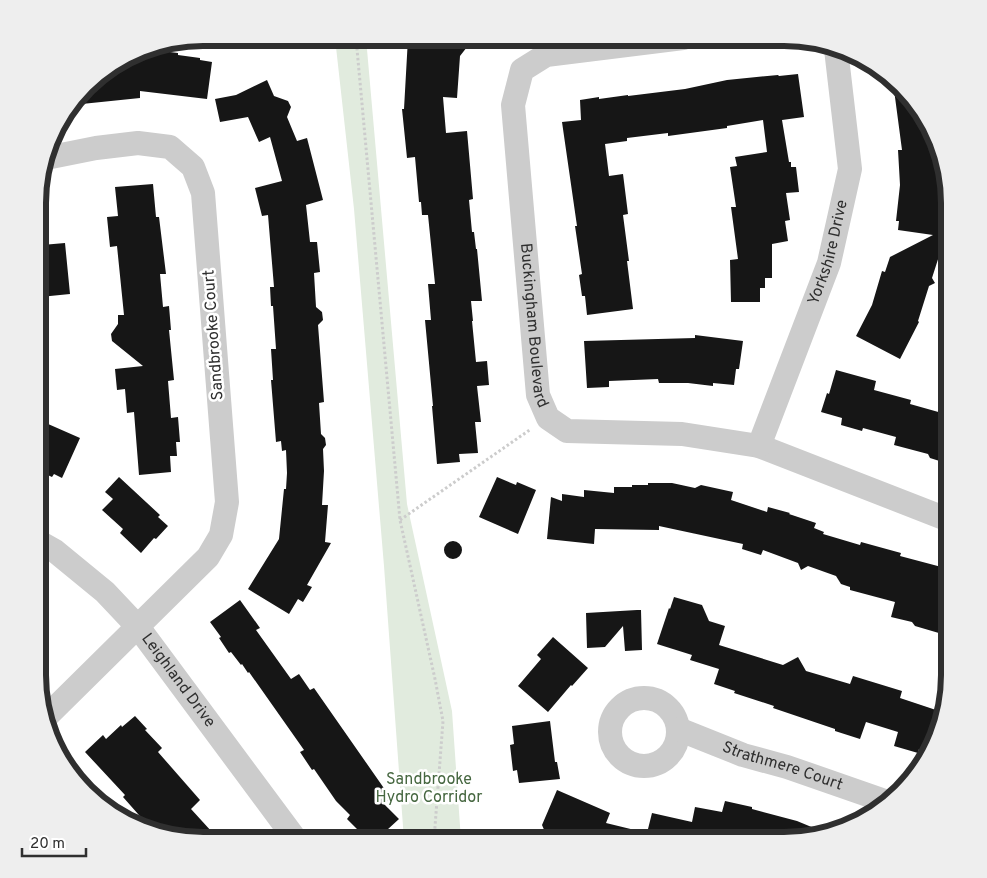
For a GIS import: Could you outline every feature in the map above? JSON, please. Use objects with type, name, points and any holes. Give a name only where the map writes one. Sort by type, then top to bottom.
[{"type":"street","name":"Buckingham Boulevard","points":[[613,47],[546,55],[522,70],[513,105],[538,395],[548,418],[567,431],[682,434],[758,446],[941,517]]},
{"type":"street","name":"Yorkshire Drive","points":[[758,446],[829,263],[850,169],[837,56]]},
{"type":"street","name":"Sandbrooke Court","points":[[51,712],[208,557],[221,535],[227,502],[203,193],[193,167],[170,147],[138,143],[96,148],[54,156]]},
{"type":"street","name":"Leighland Drive","points":[[47,546],[105,592],[138,627],[290,832]]},
{"type":"street","name":"Strathmere Court","points":[[678,730],[742,755],[787,767],[879,799]]},
{"type":"path","points":[[357,46],[400,520],[443,721],[435,832]]},
{"type":"path","points":[[400,520],[548,418]]},
{"type":"green space","name":"Sandbrooke Hydro Corridor","points":[[336,46],[367,46],[407,504],[452,711],[460,832],[403,832],[384,566],[354,209]]},
{"type":"building","points":[[408,46],[467,46],[460,56],[457,98],[443,97],[446,133],[467,131],[473,199],[469,200],[472,232],[474,232],[477,249],[482,301],[471,301],[472,321],[476,362],[487,361],[489,385],[477,386],[481,422],[475,422],[478,453],[459,454],[460,462],[437,464],[425,320],[431,320],[428,284],[435,284],[428,215],[422,215],[421,202],[419,202],[415,157],[407,158],[402,109],[404,109]]},
{"type":"building","points":[[166,51],[212,62],[207,99],[140,91],[140,98],[82,104],[100,85],[116,73],[134,62],[153,55]]},
{"type":"building","points":[[798,74],[804,117],[782,120],[789,162],[791,162],[791,167],[796,167],[799,192],[786,193],[790,220],[785,221],[788,241],[772,244],[772,278],[765,278],[765,288],[760,288],[760,302],[731,302],[730,260],[738,259],[731,207],[736,207],[730,167],[737,166],[735,157],[767,152],[763,120],[727,126],[727,128],[668,136],[668,133],[627,138],[627,141],[605,144],[609,176],[623,174],[628,214],[623,215],[633,309],[587,315],[585,296],[582,296],[579,275],[582,274],[575,226],[577,226],[562,122],[581,120],[580,100],[685,89],[727,80]]},
{"type":"building","points":[[267,80],[274,96],[288,101],[291,107],[287,117],[297,141],[307,138],[323,200],[306,205],[310,242],[317,242],[320,272],[314,273],[316,307],[322,312],[323,320],[318,325],[324,402],[319,403],[321,434],[325,438],[326,445],[323,449],[322,505],[328,505],[325,542],[331,543],[307,585],[312,587],[303,602],[298,599],[289,614],[248,589],[279,539],[284,489],[286,489],[286,450],[282,451],[281,441],[276,442],[271,380],[273,380],[271,349],[276,349],[273,306],[271,306],[270,287],[274,287],[268,215],[262,216],[255,188],[282,181],[270,137],[259,142],[248,117],[220,122],[215,99],[236,95]]},
{"type":"building","points":[[894,91],[914,116],[925,134],[938,173],[940,193],[940,251],[932,278],[935,283],[929,286],[919,322],[900,359],[856,336],[872,305],[882,271],[885,272],[890,257],[933,235],[898,230],[899,221],[896,221],[900,185],[898,150],[902,150]]},
{"type":"building","points":[[153,184],[156,217],[159,217],[166,274],[160,274],[163,307],[169,306],[171,330],[169,330],[174,380],[168,381],[171,418],[178,417],[180,442],[176,442],[177,456],[170,456],[171,472],[139,475],[134,412],[127,413],[125,389],[117,390],[115,369],[143,366],[112,341],[111,334],[118,324],[118,315],[124,315],[117,246],[110,247],[107,217],[118,216],[115,187]]},
{"type":"building","points":[[65,243],[70,294],[46,296],[46,245]]},
{"type":"building","points":[[695,335],[743,341],[739,369],[736,369],[734,385],[713,383],[713,386],[688,383],[659,383],[658,379],[609,381],[609,387],[587,388],[584,341],[695,338]]},
{"type":"building","points":[[836,370],[876,381],[874,390],[911,400],[910,404],[940,413],[941,461],[930,458],[928,454],[894,445],[896,437],[863,428],[862,431],[841,425],[842,418],[821,412],[827,393],[829,394]]},
{"type":"building","points":[[46,423],[80,438],[62,478],[54,474],[52,477],[47,474]]},
{"type":"building","points":[[119,477],[160,515],[158,517],[168,526],[141,553],[120,533],[123,529],[102,510],[113,499],[105,492]]},
{"type":"building","points":[[497,477],[516,485],[517,482],[536,490],[518,534],[479,517]]},
{"type":"building","points":[[648,483],[672,483],[695,488],[701,485],[733,492],[731,500],[767,512],[768,507],[790,513],[816,523],[814,528],[824,532],[823,534],[860,545],[861,542],[901,553],[900,556],[941,567],[941,634],[915,626],[912,622],[891,617],[895,602],[850,590],[850,587],[841,584],[836,576],[808,566],[801,570],[798,563],[763,550],[761,555],[742,549],[743,544],[659,526],[659,530],[595,529],[594,544],[547,539],[551,497],[562,501],[562,494],[584,497],[584,490],[614,493],[614,487],[648,485]]},
{"type":"building","points":[[449,541],[457,541],[462,546],[460,557],[449,559],[444,554],[444,546]]},
{"type":"building","points":[[674,597],[702,605],[709,621],[725,626],[719,645],[783,665],[798,657],[806,671],[850,684],[853,676],[902,691],[900,698],[936,710],[925,744],[921,750],[919,749],[918,753],[894,746],[898,732],[866,722],[860,739],[773,708],[774,706],[734,693],[735,691],[714,684],[719,669],[690,660],[692,655],[657,644]]},
{"type":"building","points":[[240,600],[260,628],[256,630],[291,679],[299,674],[310,690],[314,688],[387,795],[391,798],[384,804],[399,819],[387,830],[389,832],[360,832],[347,819],[350,815],[336,801],[314,769],[312,770],[300,752],[304,750],[249,672],[231,652],[229,653],[219,638],[221,637],[210,622]]},
{"type":"building","points":[[641,610],[642,650],[625,651],[623,626],[605,647],[587,648],[586,613]]},
{"type":"building","points":[[553,637],[588,668],[548,712],[518,686],[541,659],[537,655]]},
{"type":"building","points":[[135,716],[147,729],[145,730],[162,748],[158,752],[200,800],[191,809],[212,832],[173,829],[143,820],[123,797],[125,795],[85,752],[103,735],[106,739],[121,725],[122,727]]},
{"type":"building","points":[[550,721],[555,762],[557,762],[560,779],[519,783],[517,770],[513,771],[510,745],[514,744],[512,726]]},
{"type":"building","points":[[557,790],[610,813],[606,823],[640,831],[545,831],[542,825]]},
{"type":"building","points":[[725,801],[797,821],[815,829],[794,831],[647,831],[652,813],[692,822],[695,807],[722,812]]}]
